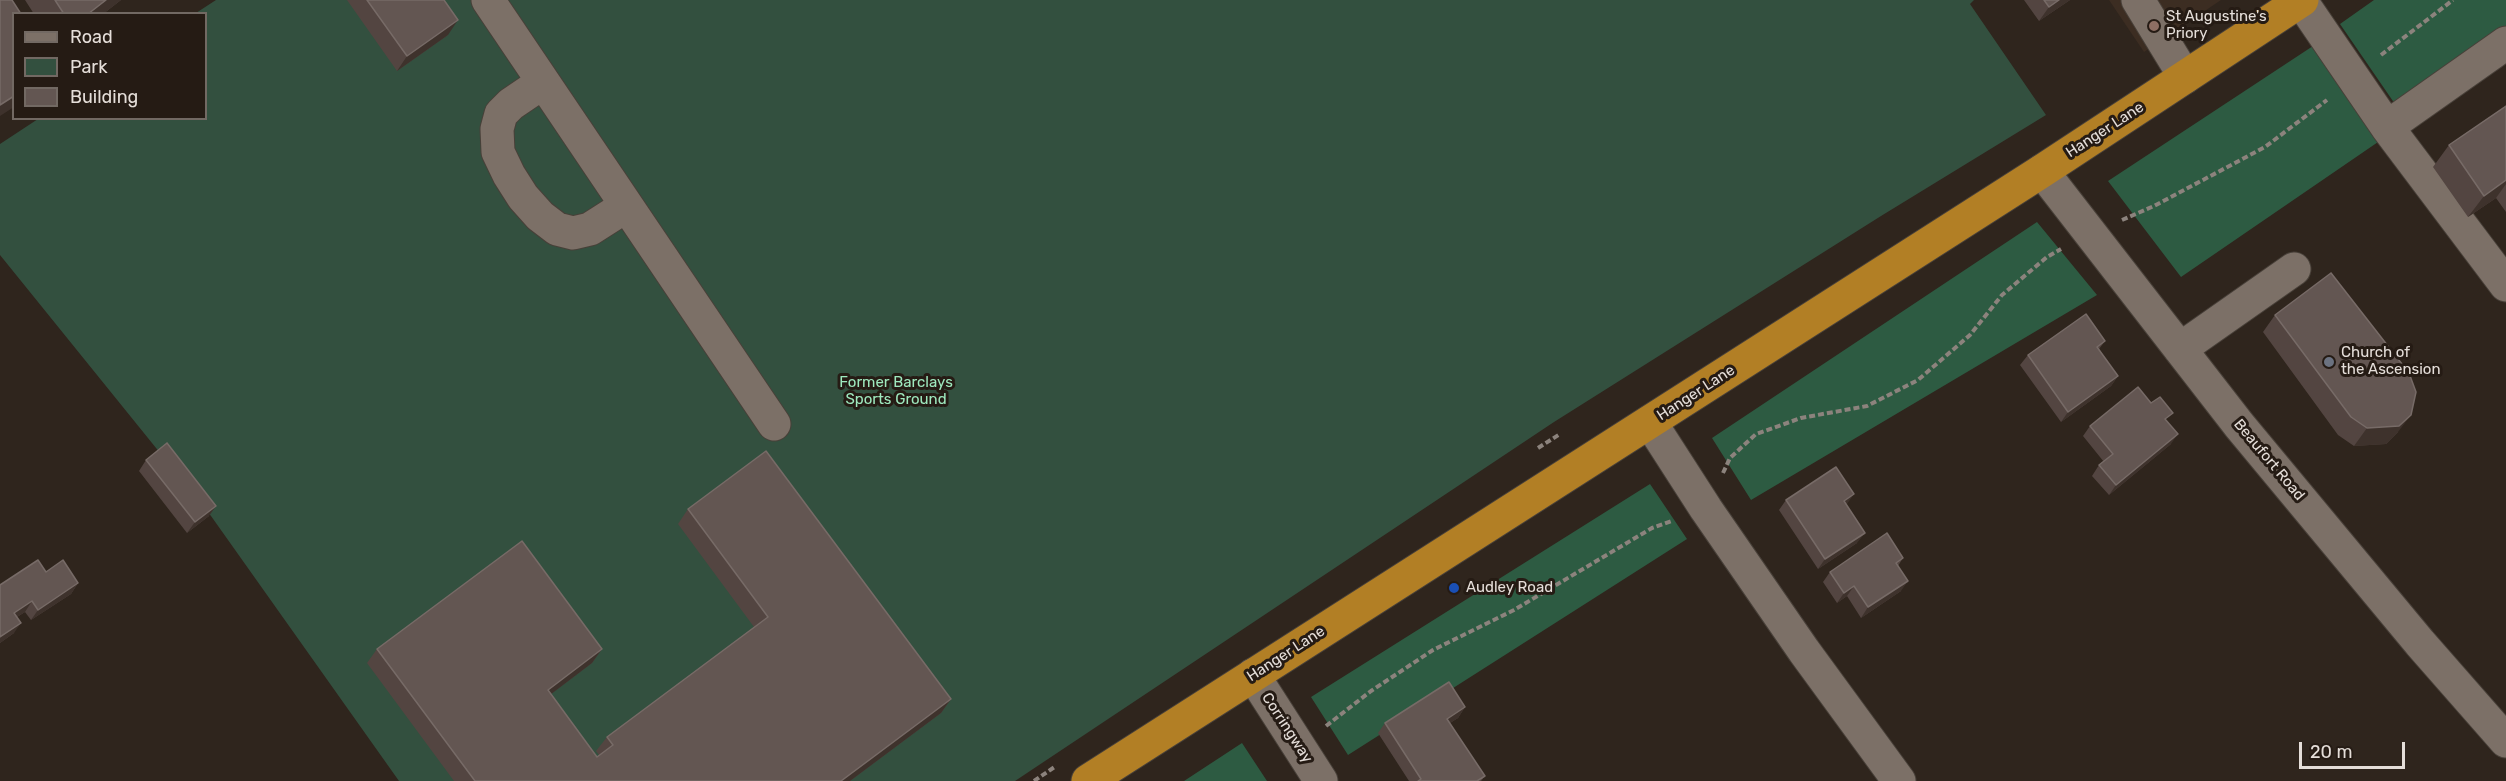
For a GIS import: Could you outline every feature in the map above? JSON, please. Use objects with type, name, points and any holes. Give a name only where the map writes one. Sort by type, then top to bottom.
[{"type":"highway","name":"Hanger Lane","points":[[1088,781],[2042,171],[2301,0]]},
{"type":"street","points":[[488,0],[774,424]]},
{"type":"street","points":[[2138,0],[2185,77]]},
{"type":"street","name":"Hanger Lane","points":[[2301,0],[2388,127],[2506,285]]},
{"type":"street","points":[[2388,127],[2506,43]]},
{"type":"street","points":[[542,82],[501,114],[497,129],[498,152],[523,197],[540,216],[557,229],[573,233],[590,230],[626,206]]},
{"type":"street","name":"Beaufort Road","points":[[2042,171],[2262,452],[2420,643],[2506,741]]},
{"type":"street","points":[[2180,349],[2294,269]]},
{"type":"street","points":[[1650,422],[1706,509],[1899,781]]},
{"type":"street","name":"Corringway","points":[[1253,675],[1321,781]]},
{"type":"path","points":[[1299,745],[1371,691],[1434,650],[1514,610],[1652,528],[1706,509],[1730,458],[1756,434],[1801,418],[1867,406],[1918,380],[1970,335],[2002,295],[2047,256],[2091,233],[2154,206],[2265,147],[2354,79],[2391,45],[2453,0]]},
{"type":"shaded area","name":"St Augustine's Priory","points":[[2109,0],[2221,0],[2144,52]]},
{"type":"green space","name":"Former Barclays Sports Ground","points":[[216,0],[1974,0],[1970,4],[2046,115],[1554,422],[1015,781],[399,781],[211,516],[0,255],[0,144],[36,120],[207,120],[207,12],[198,12]]},
{"type":"green space","points":[[2374,0],[2506,0],[2506,30],[2397,107],[2340,24]]},
{"type":"green space","points":[[2313,46],[2381,140],[2181,277],[2108,181]]},
{"type":"green space","points":[[2037,222],[2097,295],[1751,500],[1712,438]]},
{"type":"green space","points":[[1650,484],[1687,539],[1348,755],[1311,697]]},
{"type":"green space","points":[[1242,743],[1267,781],[1184,781]]},
{"type":"building","points":[[0,0],[12,0],[20,12],[12,12],[12,97],[0,105]]},
{"type":"building","points":[[55,0],[106,0],[91,12],[63,12]]},
{"type":"building","points":[[367,0],[444,0],[458,20],[407,56]]},
{"type":"building","points":[[2044,0],[2059,0],[2049,7]]},
{"type":"building","points":[[2506,106],[2506,180],[2484,196],[2449,145]]},
{"type":"building","name":"Church of the Ascension","points":[[2331,273],[2409,373],[2416,392],[2411,415],[2399,426],[2367,428],[2351,417],[2275,315]]},
{"type":"building","points":[[2086,314],[2105,341],[2097,347],[2118,376],[2068,412],[2028,355]]},
{"type":"building","points":[[2138,387],[2151,403],[2160,397],[2173,413],[2165,419],[2178,434],[2116,485],[2099,465],[2113,454],[2090,426]]},
{"type":"building","points":[[167,443],[216,506],[195,522],[146,460]]},
{"type":"building","points":[[766,451],[951,699],[841,781],[475,781],[377,649],[522,541],[602,649],[548,690],[597,757],[613,745],[607,737],[768,617],[688,509]]},
{"type":"building","points":[[1836,467],[1854,494],[1844,501],[1865,533],[1825,559],[1786,500]]},
{"type":"building","points":[[1887,533],[1903,558],[1896,563],[1908,581],[1868,607],[1854,586],[1844,593],[1830,572]]},
{"type":"building","points":[[38,560],[46,572],[63,560],[78,583],[38,610],[32,601],[14,613],[21,623],[0,637],[0,585]]},
{"type":"building","points":[[1449,682],[1465,707],[1447,719],[1485,776],[1477,781],[1418,781],[1421,779],[1385,723]]},
{"type":"place","name":"St Augustine's Priory","points":[[2154,26]]},
{"type":"place","name":"Church of the Ascension","points":[[2329,362]]},
{"type":"place","name":"Audley Road","points":[[1454,588]]}]
